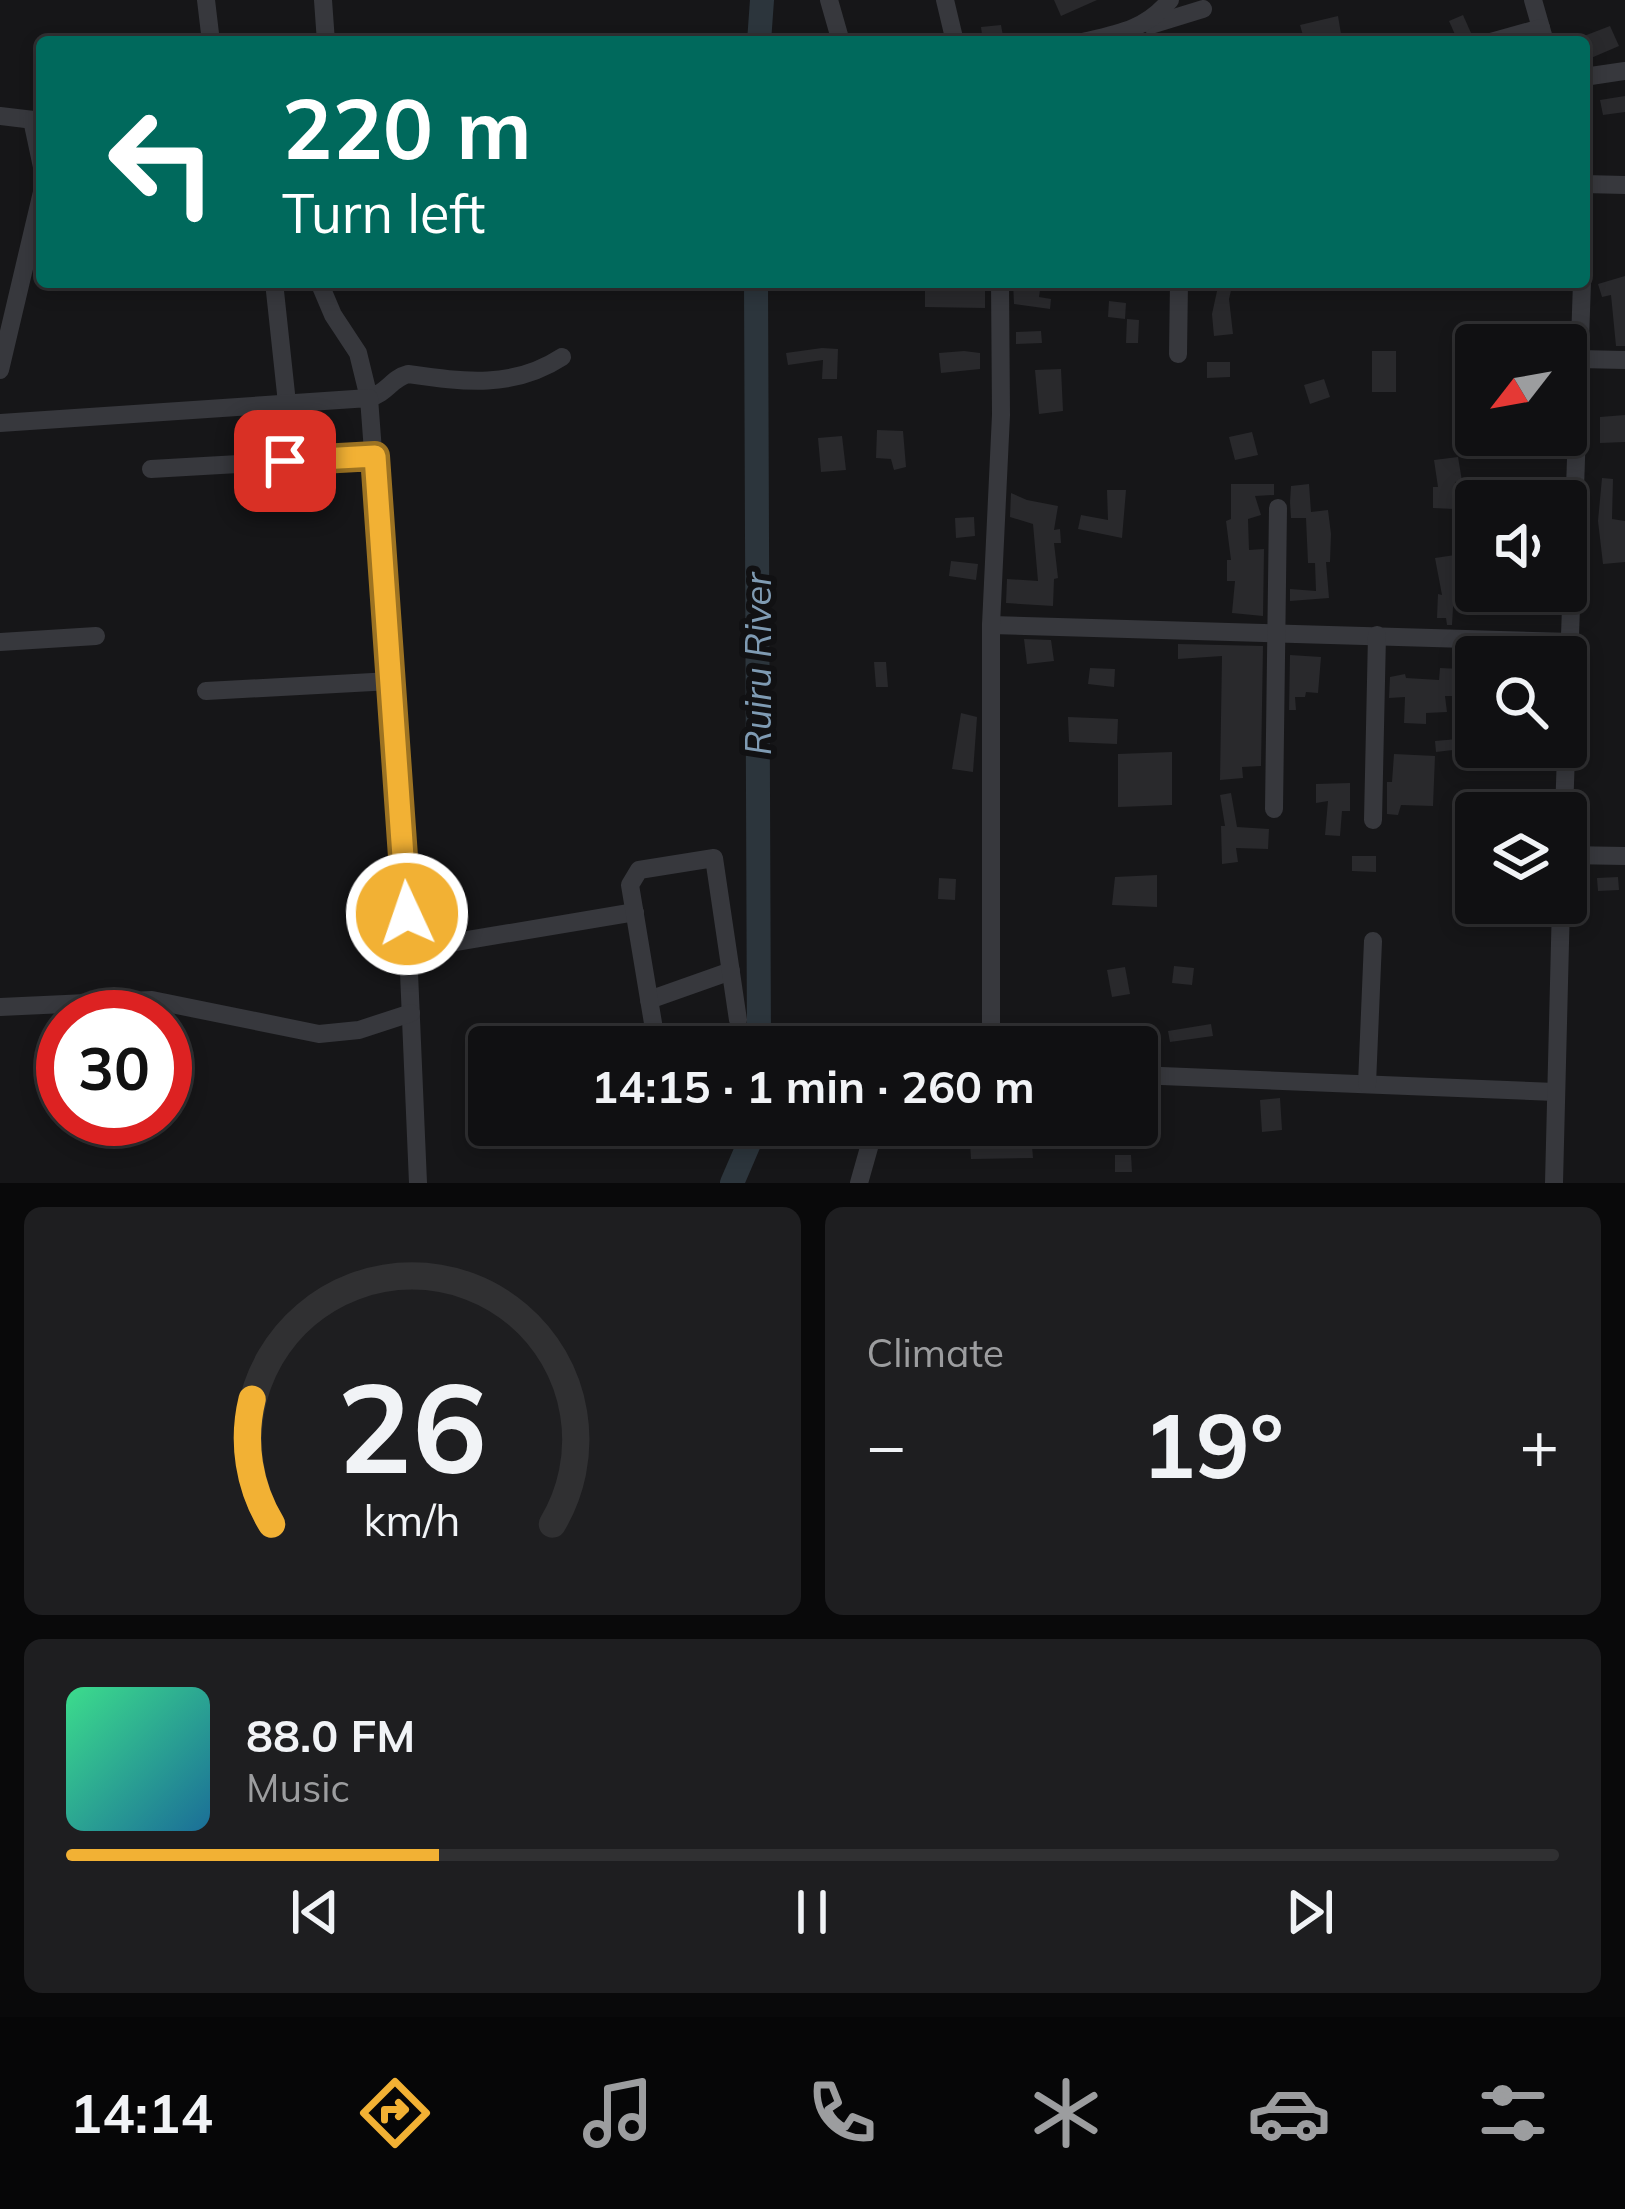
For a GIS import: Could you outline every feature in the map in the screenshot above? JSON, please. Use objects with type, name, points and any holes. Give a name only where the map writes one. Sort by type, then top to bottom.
[{"type":"street","points":[[206,0],[210,36]]},
{"type":"street","points":[[323,0],[326,36]]},
{"type":"street","points":[[829,0],[839,36]]},
{"type":"street","points":[[945,0],[954,36]]},
{"type":"street","points":[[1134,29],[1156,18],[1170,0]]},
{"type":"street","points":[[1533,0],[1543,35]]},
{"type":"street","points":[[1107,36],[1203,9]]},
{"type":"street","points":[[1590,76],[1625,71]]},
{"type":"street","points":[[0,116],[36,120]]},
{"type":"street","points":[[1590,182],[1625,185]]},
{"type":"street","points":[[0,370],[36,217]]},
{"type":"street","points":[[275,288],[287,403]]},
{"type":"street","points":[[321,288],[332,315],[358,353],[369,398],[409,950],[418,1183]]},
{"type":"street","points":[[991,1026],[991,625],[1001,415],[1000,288]]},
{"type":"street","points":[[1178,354],[1179,288]]},
{"type":"street","points":[[1580,324],[1582,288]]},
{"type":"street","points":[[0,423],[369,398],[408,374],[490,382],[520,378],[562,357]]},
{"type":"street","points":[[1587,359],[1625,360]]},
{"type":"street","points":[[151,469],[375,456]]},
{"type":"street","points":[[1570,636],[1576,456]]},
{"type":"street","points":[[1274,809],[1279,508]]},
{"type":"street","points":[[991,625],[1455,638]]},
{"type":"street","points":[[1373,820],[1376,635]]},
{"type":"street","points":[[0,642],[95,636]]},
{"type":"street","points":[[206,692],[391,681]]},
{"type":"street","points":[[1587,855],[1625,856]]},
{"type":"street","points":[[653,1026],[631,885],[639,870],[714,858],[738,1019]]},
{"type":"street","points":[[409,950],[635,912]]},
{"type":"street","points":[[1554,1183],[1560,924]]},
{"type":"street","points":[[1366,1084],[1373,941]]},
{"type":"street","points":[[649,1000],[730,971]]},
{"type":"street","points":[[0,1007],[152,1000],[319,1034],[338,1034],[411,1013]]},
{"type":"street","points":[[1158,1077],[1555,1092]]},
{"type":"street","points":[[859,1183],[869,1146]]},
{"type":"building","points":[[1054,0],[1097,0],[1061,16]]},
{"type":"building","points":[[1463,15],[1471,33],[1456,36],[1449,21]]},
{"type":"building","points":[[1338,16],[1341,34],[1303,36],[1300,25]]},
{"type":"building","points":[[1001,25],[1003,36],[982,36],[981,27]]},
{"type":"building","points":[[1610,26],[1619,46],[1590,58],[1590,36],[1584,36]]},
{"type":"building","points":[[1625,96],[1625,112],[1603,115],[1600,100]]},
{"type":"building","points":[[1625,276],[1625,346],[1616,346],[1611,295],[1602,297],[1598,284]]},
{"type":"building","points":[[925,288],[985,288],[985,308],[925,307]]},
{"type":"building","points":[[1013,288],[1040,288],[1039,297],[1051,299],[1050,309],[1014,304]]},
{"type":"building","points":[[1218,288],[1232,288],[1233,334],[1214,336],[1212,314]]},
{"type":"building","points":[[1109,301],[1126,303],[1125,319],[1108,317]]},
{"type":"building","points":[[1127,319],[1139,320],[1138,343],[1126,343]]},
{"type":"building","points":[[1041,331],[1042,343],[1016,344],[1016,332]]},
{"type":"building","points":[[838,349],[837,379],[822,379],[823,360],[788,365],[786,353]]},
{"type":"building","points":[[1372,351],[1396,351],[1396,392],[1372,392]]},
{"type":"building","points":[[939,353],[980,353],[980,369],[941,373]]},
{"type":"building","points":[[1207,362],[1230,362],[1230,377],[1207,378]]},
{"type":"building","points":[[1061,369],[1063,411],[1039,414],[1035,370]]},
{"type":"building","points":[[1324,379],[1330,397],[1310,404],[1304,385]]},
{"type":"building","points":[[1625,415],[1625,442],[1600,443],[1600,417]]},
{"type":"building","points":[[877,430],[903,431],[906,467],[894,470],[891,459],[876,458]]},
{"type":"building","points":[[1252,432],[1258,455],[1235,460],[1229,437]]},
{"type":"building","points":[[842,436],[846,470],[821,472],[818,438]]},
{"type":"building","points":[[1458,457],[1462,480],[1455,480],[1454,509],[1433,508],[1433,487],[1438,487],[1434,460]]},
{"type":"building","points":[[1602,478],[1613,479],[1612,519],[1625,521],[1625,562],[1603,564],[1598,521]]},
{"type":"building","points":[[1231,484],[1274,484],[1274,495],[1255,496],[1261,515],[1248,519],[1249,550],[1264,549],[1263,616],[1232,613],[1235,581],[1227,581],[1227,560],[1231,560],[1226,521],[1231,519]]},
{"type":"building","points":[[1309,484],[1311,512],[1328,510],[1329,598],[1290,601],[1290,589],[1316,591],[1315,563],[1308,563],[1306,518],[1291,518],[1291,486]]},
{"type":"building","points":[[1107,490],[1126,490],[1122,538],[1078,529],[1081,515],[1108,520]]},
{"type":"building","points":[[1011,493],[1058,506],[1054,530],[1060,529],[1061,543],[1054,543],[1058,578],[1054,579],[1053,606],[1006,603],[1007,579],[1038,581],[1033,524],[1010,517]]},
{"type":"building","points":[[974,517],[975,536],[956,538],[955,518]]},
{"type":"building","points":[[1455,555],[1452,625],[1447,625],[1446,618],[1437,618],[1438,594],[1442,595],[1435,558]]},
{"type":"building","points":[[951,561],[978,564],[976,580],[949,576]]},
{"type":"building","points":[[1024,639],[1051,640],[1054,661],[1027,664]]},
{"type":"building","points":[[1178,644],[1263,646],[1261,766],[1242,767],[1243,778],[1220,780],[1222,656],[1178,659]]},
{"type":"building","points":[[1290,655],[1321,657],[1318,693],[1295,697],[1296,710],[1289,710]]},
{"type":"building","points":[[874,662],[886,662],[888,687],[876,687]]},
{"type":"building","points":[[1090,668],[1115,669],[1114,687],[1088,684]]},
{"type":"building","points":[[1440,668],[1455,669],[1455,696],[1445,696],[1447,712],[1426,713],[1426,724],[1404,723],[1405,697],[1389,698],[1390,677],[1405,674],[1406,678],[1439,680]]},
{"type":"building","points":[[961,713],[977,717],[973,772],[952,769]]},
{"type":"building","points":[[1068,717],[1118,719],[1117,744],[1069,742]]},
{"type":"building","points":[[1455,739],[1455,750],[1436,752],[1435,741]]},
{"type":"building","points":[[1172,752],[1172,805],[1118,807],[1118,754]]},
{"type":"building","points":[[1394,754],[1435,756],[1433,806],[1401,805],[1398,815],[1387,814],[1387,782],[1392,782]]},
{"type":"building","points":[[1350,783],[1350,811],[1342,811],[1340,836],[1325,835],[1328,801],[1316,803],[1316,784]]},
{"type":"building","points":[[1231,793],[1237,827],[1269,829],[1268,849],[1236,848],[1238,862],[1222,864],[1221,826],[1225,826],[1220,795]]},
{"type":"building","points":[[1352,856],[1376,856],[1376,872],[1352,871]]},
{"type":"building","points":[[1157,875],[1157,907],[1112,905],[1115,877]]},
{"type":"building","points":[[1618,877],[1619,890],[1598,891],[1597,878]]},
{"type":"building","points":[[939,878],[956,879],[955,900],[938,899]]},
{"type":"building","points":[[1174,966],[1194,968],[1192,985],[1172,983]]},
{"type":"building","points":[[1125,967],[1130,994],[1112,997],[1107,970]]},
{"type":"building","points":[[1211,1024],[1213,1036],[1170,1042],[1168,1031]]},
{"type":"building","points":[[1280,1098],[1282,1130],[1262,1132],[1260,1100]]},
{"type":"building","points":[[970,1146],[1032,1146],[1033,1158],[971,1159]]},
{"type":"building","points":[[1115,1155],[1131,1155],[1132,1172],[1115,1172]]},
{"type":"waterway","name":"Ruiru River","points":[[759,36],[762,0]]},
{"type":"waterway","name":"Ruiru River","points":[[756,288],[759,1026]]},
{"type":"waterway","name":"Ruiru River","points":[[732,1183],[748,1146]]},
{"type":"route","points":[[285,461],[375,456],[407,914]]}]
